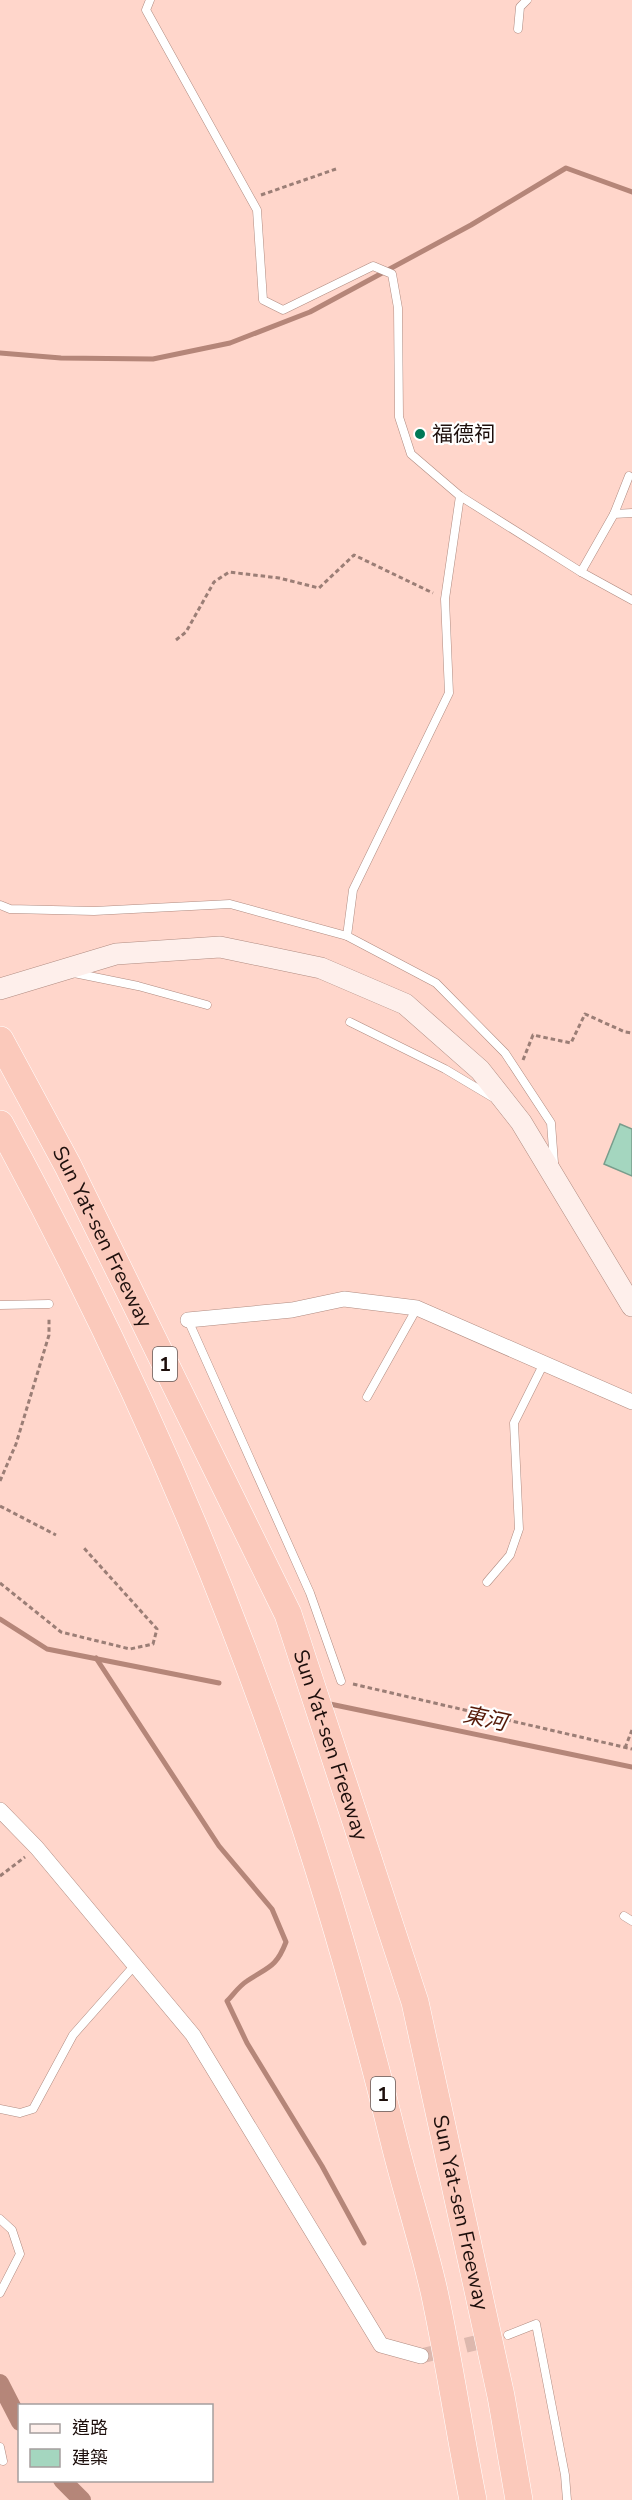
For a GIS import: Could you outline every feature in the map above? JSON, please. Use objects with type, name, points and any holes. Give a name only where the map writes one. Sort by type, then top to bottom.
[{"type":"highway","name":"Sun Yat-sen Freeway","points":[[0,1040],[68,1166],[288,1614],[415,2002],[501,2396],[519,2500]]},
{"type":"highway","name":"Sun Yat-sen Freeway","points":[[0,1124],[112,1346],[176,1487],[258,1690],[289,1775],[366,2028],[434,2290],[473,2500]]},
{"type":"street","points":[[6,988],[116,954],[220,947],[321,968],[405,1004],[480,1070],[510,1108],[632,1306]]},
{"type":"street","points":[[188,1320],[291,1310],[344,1299],[417,1308],[632,1402]]},
{"type":"street","points":[[0,1810],[37,1848],[192,2035],[381,2345],[421,2356]]},
{"type":"lane","points":[[150,0],[146,10],[257,210],[263,300],[283,310],[373,266],[392,274],[398,308],[399,417],[411,454],[460,496],[580,572],[632,600]]},
{"type":"lane","points":[[518,28],[520,8],[526,0]]},
{"type":"lane","points":[[580,572],[614,514],[629,476]]},
{"type":"lane","points":[[347,936],[353,890],[448,693],[445,599],[460,496]]},
{"type":"lane","points":[[614,514],[632,513]]},
{"type":"lane","points":[[0,905],[10,909],[94,911],[230,904],[347,936],[436,983],[505,1053],[551,1124],[554,1177]]},
{"type":"lane","points":[[63,971],[138,986],[207,1005]]},
{"type":"lane","points":[[350,1022],[446,1069],[510,1108]]},
{"type":"lane","points":[[0,1305],[50,1304]]},
{"type":"lane","points":[[368,1397],[417,1308]]},
{"type":"lane","points":[[188,1320],[310,1593],[341,1681]]},
{"type":"lane","points":[[487,1582],[510,1555],[519,1529],[514,1423],[544,1363]]},
{"type":"lane","points":[[624,1916],[632,1921]]},
{"type":"lane","points":[[0,2109],[20,2113],[33,2109],[73,2035],[134,1966]]},
{"type":"lane","points":[[0,2219],[12,2230],[20,2254],[0,2293]]},
{"type":"lane","points":[[508,2335],[536,2324],[565,2475],[567,2500]]},
{"type":"lane","points":[[0,2447],[3,2460]]},
{"type":"path","points":[[250,199],[336,169]]},
{"type":"path","points":[[176,640],[186,632],[214,582],[230,572],[279,578],[319,588],[354,555],[445,599]]},
{"type":"path","points":[[518,1072],[533,1035],[571,1043],[585,1014],[632,1033]]},
{"type":"path","points":[[0,1480],[16,1444],[49,1335],[50,1304]]},
{"type":"path","points":[[0,1506],[56,1535]]},
{"type":"path","points":[[0,1582],[61,1632],[130,1648],[153,1644],[157,1629],[83,1548]]},
{"type":"path","points":[[341,1681],[632,1749]]},
{"type":"path","points":[[625,1748],[632,1730]]},
{"type":"path","points":[[0,1876],[37,1848]]},
{"type":"building","points":[[620,1124],[632,1129],[632,1176],[604,1164]]},
{"type":"waterway","points":[[0,353],[61,358],[153,359],[230,343],[310,312],[471,225],[566,168],[632,192]]},
{"type":"waterway","name":"東河","points":[[0,1619],[47,1649],[219,1683]]},
{"type":"waterway","points":[[96,1658],[219,1846],[272,1909],[286,1942],[282,1951],[271,1966],[244,1983],[227,2001],[247,2043],[322,2166],[364,2243]]},
{"type":"waterway","name":"東河","points":[[330,1704],[632,1767]]},
{"type":"waterway","points":[[0,2383],[18,2418]]},
{"type":"waterway","points":[[64,2482],[82,2500]]},
{"type":"tunnel","points":[[421,2356],[496,2338]]},
{"type":"place","name":"福德祠","points":[[420,434]]}]
